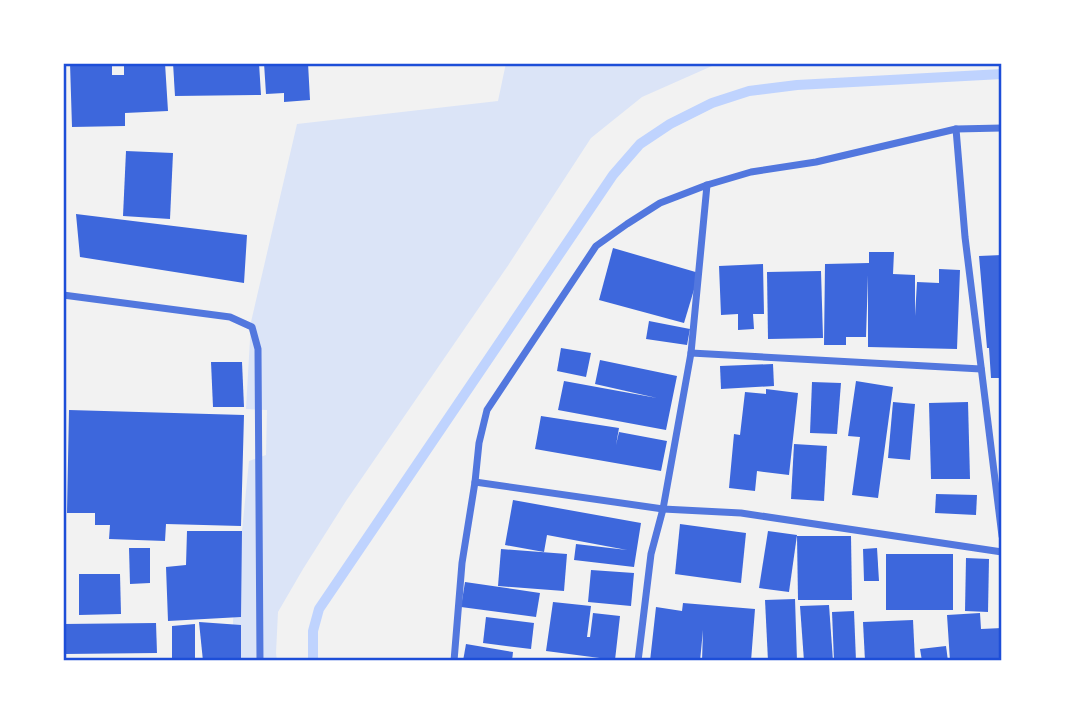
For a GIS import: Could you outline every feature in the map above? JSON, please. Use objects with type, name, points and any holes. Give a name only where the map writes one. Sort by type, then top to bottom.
[{"type":"street","points":[[454,661],[462,563],[479,443],[487,410],[596,246],[660,203],[751,172],[816,162],[956,129],[1002,128]]},
{"type":"street","points":[[956,129],[965,237],[1002,536]]},
{"type":"street","points":[[638,661],[651,554],[663,509],[691,354],[708,185]]},
{"type":"street","points":[[63,295],[230,317],[252,327],[258,349],[260,661]]},
{"type":"street","points":[[691,354],[981,369]]},
{"type":"street","points":[[475,482],[663,509],[741,513],[1002,552]]},
{"type":"shaded area","points":[[506,63],[726,63],[712,66],[642,97],[591,138],[303,569],[278,612],[277,661],[235,661],[233,621],[249,461],[266,455],[267,410],[246,409],[251,322],[297,124],[498,101]]},
{"type":"building","points":[[70,63],[112,63],[112,75],[124,75],[124,63],[165,63],[168,111],[125,113],[125,126],[72,127]]},
{"type":"building","points":[[173,63],[259,63],[261,95],[175,96]]},
{"type":"building","points":[[264,63],[308,63],[310,100],[284,102],[284,93],[266,94]]},
{"type":"building","points":[[126,151],[173,153],[170,219],[123,216]]},
{"type":"building","points":[[76,214],[247,235],[244,283],[80,257]]},
{"type":"building","points":[[613,248],[699,273],[684,323],[599,300]]},
{"type":"building","points":[[869,252],[894,252],[893,274],[915,275],[915,316],[917,282],[939,283],[939,269],[960,270],[957,349],[868,347],[868,275],[866,337],[846,337],[846,345],[824,345],[825,264],[869,263]]},
{"type":"building","points":[[1002,255],[1002,378],[991,378],[979,256]]},
{"type":"building","points":[[763,264],[764,314],[753,314],[754,329],[738,330],[738,314],[721,315],[719,266]]},
{"type":"building","points":[[821,271],[823,338],[768,339],[767,272]]},
{"type":"building","points":[[649,321],[690,329],[687,345],[646,339]]},
{"type":"building","points":[[561,348],[591,353],[586,377],[557,371]]},
{"type":"building","points":[[600,360],[677,376],[666,430],[558,410],[564,381],[657,398],[595,384]]},
{"type":"building","points":[[211,362],[242,362],[244,407],[213,407]]},
{"type":"building","points":[[773,364],[774,386],[721,389],[720,366]]},
{"type":"building","points":[[856,381],[893,387],[878,498],[852,495],[860,437],[848,436]]},
{"type":"building","points":[[812,382],[841,383],[837,434],[810,433]]},
{"type":"building","points":[[766,389],[798,393],[789,475],[757,471],[755,491],[729,488],[734,434],[740,435],[745,392],[766,394]]},
{"type":"building","points":[[893,402],[915,404],[910,460],[888,458]]},
{"type":"building","points":[[968,402],[970,479],[931,479],[929,403]]},
{"type":"building","points":[[69,410],[244,415],[241,526],[166,524],[165,541],[109,539],[110,525],[95,525],[95,513],[67,513]]},
{"type":"building","points":[[541,416],[619,428],[616,445],[619,432],[667,441],[661,471],[535,449]]},
{"type":"building","points":[[794,444],[827,446],[824,501],[791,499]]},
{"type":"building","points":[[936,494],[977,495],[976,515],[935,513]]},
{"type":"building","points":[[513,500],[641,523],[634,567],[574,560],[576,544],[627,550],[547,535],[544,552],[505,545]]},
{"type":"building","points":[[680,524],[746,533],[741,583],[675,574]]},
{"type":"building","points":[[187,531],[242,531],[241,617],[168,621],[166,567],[186,565]]},
{"type":"building","points":[[768,531],[797,535],[789,592],[759,588]]},
{"type":"building","points":[[797,536],[851,536],[852,600],[798,600]]},
{"type":"building","points":[[129,548],[150,548],[150,583],[130,584]]},
{"type":"building","points":[[877,548],[879,581],[864,581],[863,549]]},
{"type":"building","points":[[501,549],[567,554],[564,591],[498,586]]},
{"type":"building","points":[[886,554],[953,554],[953,610],[886,610]]},
{"type":"building","points":[[966,558],[989,559],[988,612],[965,611]]},
{"type":"building","points":[[591,570],[634,573],[631,606],[588,602]]},
{"type":"building","points":[[79,574],[120,574],[121,614],[79,615]]},
{"type":"building","points":[[465,582],[540,593],[536,617],[461,607]]},
{"type":"building","points":[[795,599],[797,661],[768,661],[765,600]]},
{"type":"building","points":[[553,602],[591,606],[587,637],[590,637],[593,613],[620,616],[615,660],[546,651]]},
{"type":"building","points":[[683,603],[755,609],[751,661],[702,661],[703,630],[700,661],[650,661],[656,607],[682,611]]},
{"type":"building","points":[[829,605],[833,661],[804,661],[800,606]]},
{"type":"building","points":[[854,611],[856,661],[834,661],[832,612]]},
{"type":"building","points":[[980,613],[981,629],[1002,628],[1002,661],[950,661],[947,615]]},
{"type":"building","points":[[486,617],[534,623],[531,649],[483,643]]},
{"type":"building","points":[[913,620],[915,661],[865,661],[863,622]]},
{"type":"building","points":[[199,622],[241,625],[241,661],[203,661]]},
{"type":"building","points":[[156,623],[157,653],[65,654],[63,624]]},
{"type":"building","points":[[195,624],[195,660],[172,661],[172,626]]},
{"type":"building","points":[[466,644],[513,652],[512,661],[463,661]]},
{"type":"building","points":[[946,646],[948,661],[922,661],[920,649]]},
{"type":"waterway","points":[[313,661],[313,631],[319,609],[613,175],[640,144],[670,124],[712,103],[749,91],[797,85],[1002,74]]}]
